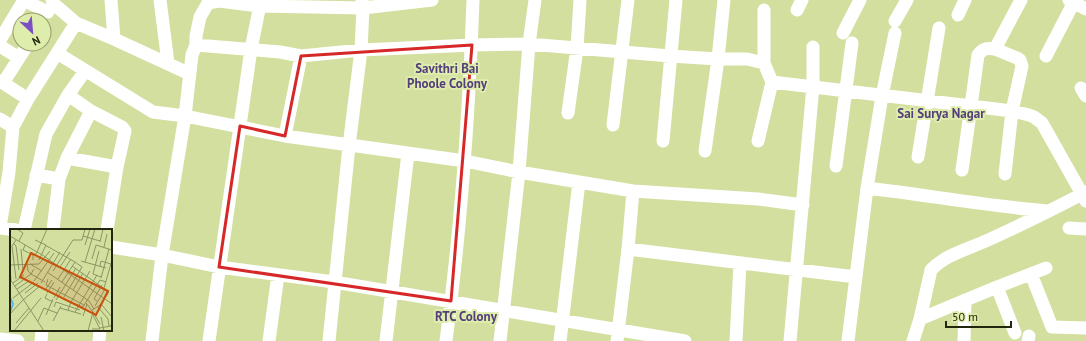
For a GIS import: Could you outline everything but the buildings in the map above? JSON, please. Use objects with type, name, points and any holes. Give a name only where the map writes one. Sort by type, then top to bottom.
[{"type":"street","points":[[0,40],[3,25],[24,0],[49,9],[76,23],[190,74]]},
{"type":"street","points":[[110,0],[114,39]]},
{"type":"street","points":[[160,0],[168,63]]},
{"type":"street","points":[[152,341],[162,255],[185,116],[192,55],[196,45],[196,36],[200,17],[208,3],[219,1],[363,4],[432,0]]},
{"type":"street","points":[[446,341],[469,116],[474,0]]},
{"type":"street","points":[[500,341],[519,172],[529,44],[535,0]]},
{"type":"street","points":[[568,113],[577,48],[580,0]]},
{"type":"street","points":[[613,126],[628,0]]},
{"type":"street","points":[[663,141],[676,0]]},
{"type":"street","points":[[705,151],[718,59],[724,0]]},
{"type":"street","points":[[836,166],[846,91],[847,38],[860,0]]},
{"type":"street","points":[[848,341],[867,188],[882,96],[895,27],[907,0]]},
{"type":"street","points":[[958,15],[965,0]]},
{"type":"street","points":[[995,49],[1021,0]]},
{"type":"street","points":[[1046,56],[1072,1],[1086,9]]},
{"type":"street","points":[[209,341],[251,49],[260,3]]},
{"type":"street","points":[[329,341],[334,282],[361,50],[363,4]]},
{"type":"street","points":[[758,141],[772,82],[764,63],[764,10]]},
{"type":"street","points":[[11,229],[0,227],[5,147],[13,127],[28,99],[76,23]]},
{"type":"street","points":[[918,157],[938,28]]},
{"type":"street","points":[[196,45],[280,52],[301,56],[361,50],[529,44],[670,56],[747,59],[764,63]]},
{"type":"street","points":[[0,46],[19,58]]},
{"type":"street","points":[[790,341],[813,86],[813,47]]},
{"type":"street","points":[[962,170],[978,55],[981,50],[986,48],[995,49],[1017,58],[1020,60],[1022,66],[1012,111],[1005,174]]},
{"type":"street","points":[[23,52],[2,82],[28,99]]},
{"type":"street","points":[[57,53],[153,112],[185,116],[285,136],[465,161],[519,172],[633,191],[758,200],[803,205]]},
{"type":"street","points":[[285,136],[301,56]]},
{"type":"street","points":[[24,229],[46,134],[68,95],[85,71]]},
{"type":"street","points":[[772,82],[1012,111],[1034,117],[1042,124],[1085,196],[937,263],[931,270],[920,319],[912,341]]},
{"type":"street","points":[[68,95],[91,111],[122,127],[125,131],[117,167],[107,229]]},
{"type":"street","points":[[53,229],[59,179],[67,158],[91,111]]},
{"type":"street","points":[[0,119],[13,127]]},
{"type":"street","points":[[386,341],[408,153]]},
{"type":"street","points":[[67,158],[117,167]]},
{"type":"street","points":[[36,175],[59,179]]},
{"type":"street","points":[[560,341],[579,182]]},
{"type":"street","points":[[867,188],[914,193],[1006,207],[1049,211]]},
{"type":"street","points":[[618,335],[633,191]]},
{"type":"street","points":[[1069,228],[1086,229]]},
{"type":"street","points":[[112,247],[162,255],[219,267],[334,282],[503,310],[563,321],[618,335],[680,341]]},
{"type":"street","points":[[628,249],[856,277]]},
{"type":"street","points":[[736,341],[740,263]]},
{"type":"street","points":[[920,319],[1046,268]]},
{"type":"street","points":[[1031,274],[1052,327],[1086,328]]},
{"type":"street","points":[[269,341],[278,275]]},
{"type":"street","points":[[996,287],[1015,333]]},
{"type":"street","points":[[964,341],[965,300]]},
{"type":"street","points":[[41,341],[42,331]]},
{"type":"street","points":[[99,341],[100,331]]},
{"type":"street","points":[[0,339],[18,341]]},
{"type":"highlighted area","points":[[472,45],[451,301],[219,267],[240,126],[285,136],[301,56]]},
{"type":"district","name":"Savithri Bai Phoole Colony","points":[[447,76]]},
{"type":"district","name":"Sai Surya Nagar","points":[[941,113]]},
{"type":"district","name":"RTC Colony","points":[[466,316]]}]
